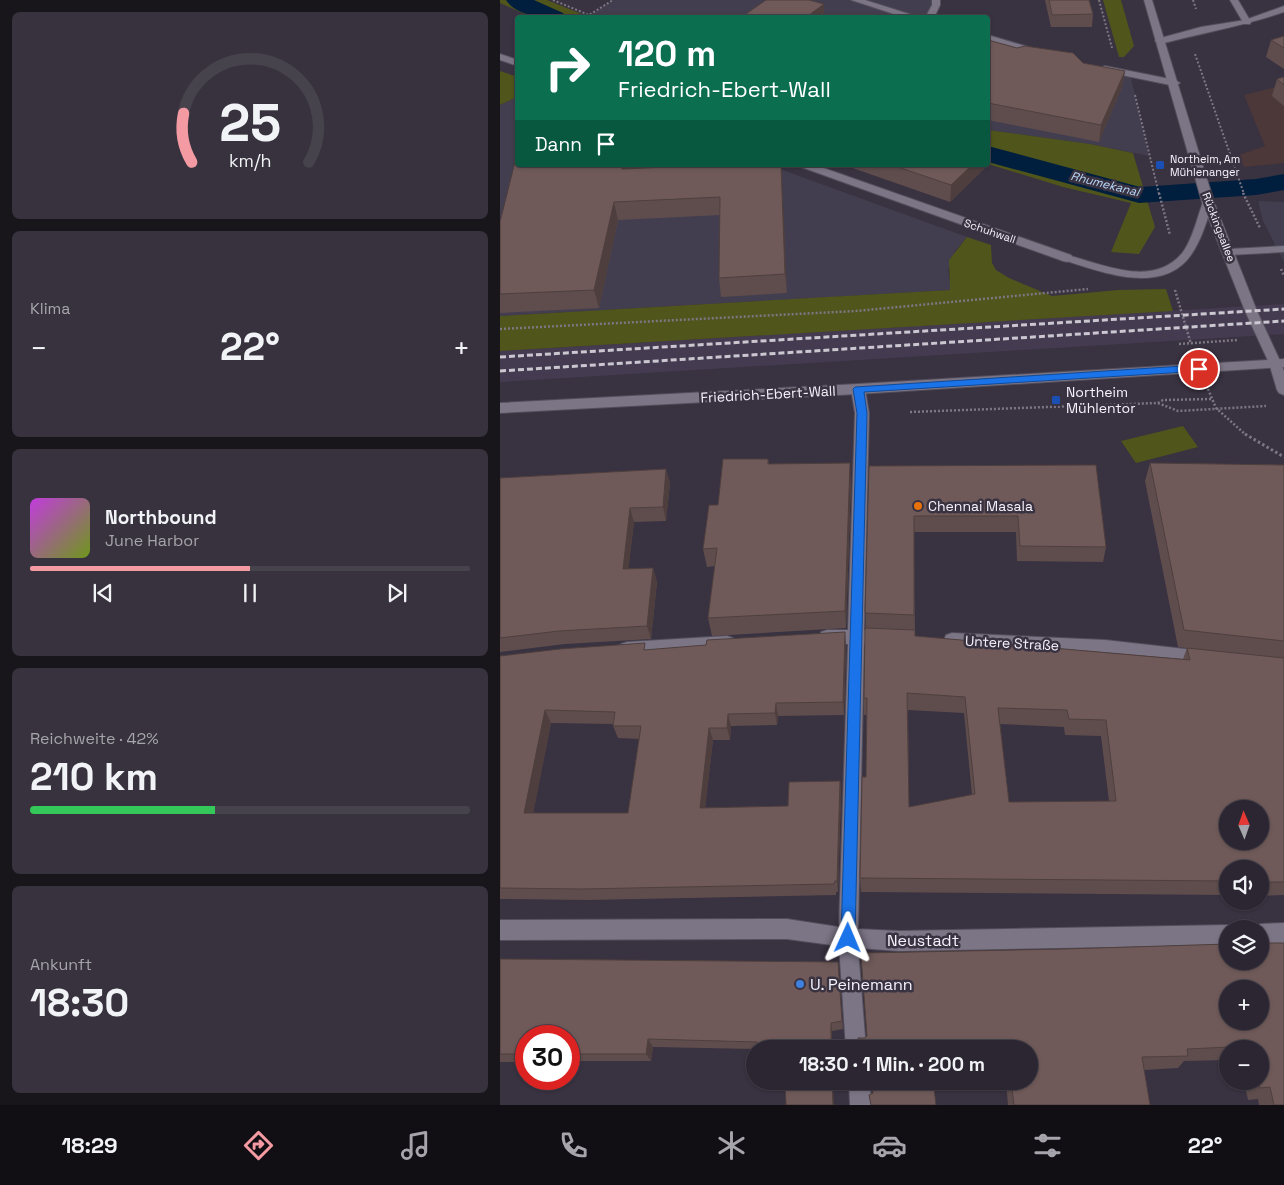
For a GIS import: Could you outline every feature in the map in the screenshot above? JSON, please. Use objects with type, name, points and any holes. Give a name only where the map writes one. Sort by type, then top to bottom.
[{"type":"street","points":[[855,0],[908,15]]},
{"type":"street","points":[[930,15],[936,5],[936,0]]},
{"type":"street","name":"Rückingsallee","points":[[1148,0],[1208,202],[1229,252],[1250,311],[1279,363],[1284,390]]},
{"type":"street","points":[[1160,41],[1201,30],[1247,22],[1284,9]]},
{"type":"street","points":[[990,39],[1053,57]]},
{"type":"street","points":[[500,57],[515,62]]},
{"type":"street","points":[[1097,68],[1174,83]]},
{"type":"street","name":"Schuhwall","points":[[811,167],[1067,258]]},
{"type":"street","name":"Friedrich-Ebert-Wall","points":[[500,408],[858,389],[1279,363]]},
{"type":"street","points":[[855,1040],[848,938],[862,413],[858,389]]},
{"type":"street","points":[[807,638],[902,637]]},
{"type":"street","name":"Untere Straße","points":[[940,639],[1105,647],[1218,660]]},
{"type":"street","points":[[614,650],[739,643]]},
{"type":"street","name":"Neustadt","points":[[500,930],[787,929],[848,938],[899,941],[1219,935]]},
{"type":"street","points":[[1269,934],[1284,934]]},
{"type":"street","points":[[860,1090],[861,1105]]},
{"type":"lane","points":[[1234,0],[1247,22]]},
{"type":"lane","name":"Schuhwall","points":[[1067,258],[1121,274],[1155,274],[1178,265],[1187,254],[1208,202]]},
{"type":"lane","points":[[1229,252],[1284,249]]},
{"type":"path","points":[[554,0],[589,15],[613,0]]},
{"type":"path","points":[[1099,0],[1114,57],[1125,62],[1130,74],[1162,202]]},
{"type":"path","points":[[1192,0],[1199,15],[1201,30],[1195,54],[1246,201]]},
{"type":"path","points":[[1173,287],[1191,343]]},
{"type":"path","points":[[500,329],[856,311],[1091,288]]},
{"type":"path","points":[[1158,403],[1163,400],[1212,399]]},
{"type":"path","points":[[862,413],[1158,403],[1178,411],[1274,406]]},
{"type":"path","points":[[1216,408],[1247,436],[1284,457]]},
{"type":"shaded area","points":[[613,0],[936,0],[930,15],[590,15]]},
{"type":"shaded area","points":[[990,39],[1071,63],[1130,74],[1149,156],[1090,144],[990,130]]},
{"type":"shaded area","points":[[1284,85],[1284,163],[1244,167],[1239,155],[1265,146],[1244,95]]},
{"type":"shaded area","points":[[515,98],[515,167],[774,167],[967,237],[955,251],[948,270],[951,290],[500,316],[500,105]]},
{"type":"shaded area","points":[[1258,201],[1284,202],[1284,262],[1263,221]]},
{"type":"shaded area","points":[[1284,304],[1284,334],[500,382],[500,351]]},
{"type":"green space","points":[[500,0],[547,0],[584,15],[527,15],[500,3]]},
{"type":"green space","points":[[1103,0],[1121,0],[1134,46],[1124,57],[1119,57]]},
{"type":"green space","points":[[500,71],[515,76],[515,98],[500,105]]},
{"type":"green space","points":[[990,130],[1090,144],[1133,153],[1155,227],[1139,254],[1111,252],[1131,203],[1063,187],[990,165]]},
{"type":"green space","points":[[967,237],[991,245],[992,263],[996,270],[1009,278],[1052,296],[1118,290],[1166,289],[1173,311],[500,351],[500,316],[950,290],[949,260]]},
{"type":"green space","points":[[1183,426],[1198,447],[1136,463],[1121,441]]},
{"type":"building","points":[[766,0],[809,0],[824,4],[809,15],[744,15]]},
{"type":"building","points":[[1049,0],[1089,0],[1093,14],[1052,15]]},
{"type":"building","points":[[1284,36],[1284,48],[1271,40]]},
{"type":"building","points":[[990,41],[1017,48],[1025,46],[1073,53],[1083,63],[1125,71],[1101,125],[990,103]]},
{"type":"building","points":[[1284,77],[1284,85],[1277,79]]},
{"type":"building","points":[[515,162],[515,167],[622,167],[622,169],[781,167],[785,274],[719,278],[720,197],[614,202],[594,290],[500,294],[500,222]]},
{"type":"building","points":[[898,167],[970,167],[951,185]]},
{"type":"building","points":[[723,459],[768,459],[768,464],[850,463],[845,611],[708,618],[717,548],[703,549],[709,505],[718,505]]},
{"type":"building","points":[[1150,463],[1284,465],[1284,641],[1184,630]]},
{"type":"building","points":[[1096,465],[1106,547],[1020,546],[1018,516],[914,516],[914,615],[865,613],[869,466]]},
{"type":"building","points":[[666,469],[663,507],[630,508],[623,569],[653,568],[647,626],[559,631],[500,638],[500,478]]},
{"type":"building","points":[[865,628],[915,630],[915,636],[1190,660],[1187,648],[1284,658],[1284,882],[1269,882],[1269,860],[1219,860],[1219,881],[860,878],[862,777],[866,777],[867,698],[864,698]],"holes":[[[907,693],[965,697],[975,794],[909,807]],[[998,708],[1067,710],[1069,719],[1106,720],[1116,801],[1009,802]]]},
{"type":"building","points":[[845,632],[843,702],[776,703],[775,713],[728,714],[727,728],[709,728],[700,808],[788,806],[789,782],[840,781],[837,881],[834,884],[582,889],[500,888],[500,656],[560,649],[645,643],[644,650],[706,645],[707,640]],"holes":[[[545,710],[615,712],[613,726],[641,726],[628,813],[524,813]]]},
{"type":"building","points":[[1269,943],[1284,943],[1284,1105],[1274,1105],[1269,1087],[1269,1040],[1219,1040],[1219,1048],[1187,1049],[1188,1056],[1142,1057],[1150,1105],[1014,1105],[1012,1090],[1038,1090],[1038,1040],[858,1040],[858,1038],[865,1038],[867,1036],[861,956],[865,956],[864,953],[1219,944],[1219,970],[1269,970]]},
{"type":"building","points":[[500,959],[838,962],[842,1021],[831,1023],[831,1040],[746,1040],[746,1042],[648,1039],[646,1054],[580,1054],[580,1025],[515,1025],[515,1054],[500,1054]]},
{"type":"building","points":[[785,1090],[832,1090],[833,1105],[786,1105]]},
{"type":"building","points":[[873,1090],[934,1090],[936,1105],[871,1105],[869,1095],[873,1093]]},
{"type":"waterway","name":"Rhumekanal","points":[[517,0],[549,15]]},
{"type":"waterway","name":"Rhumekanal","points":[[990,155],[1139,195],[1256,187],[1284,182]]},
{"type":"railway","points":[[500,357],[1284,309]]},
{"type":"railway","points":[[500,371],[1284,321]]},
{"type":"place","name":"Northeim, Am Mühlenanger","points":[[1160,165]]},
{"type":"place","name":"Northeim Mühlentor","points":[[1056,400]]},
{"type":"place","name":"Chennai Masala","points":[[918,506]]},
{"type":"place","name":"U. Peinemann","points":[[800,984]]},
{"type":"route","points":[[848,938],[862,413],[858,389],[1199,369]]}]
